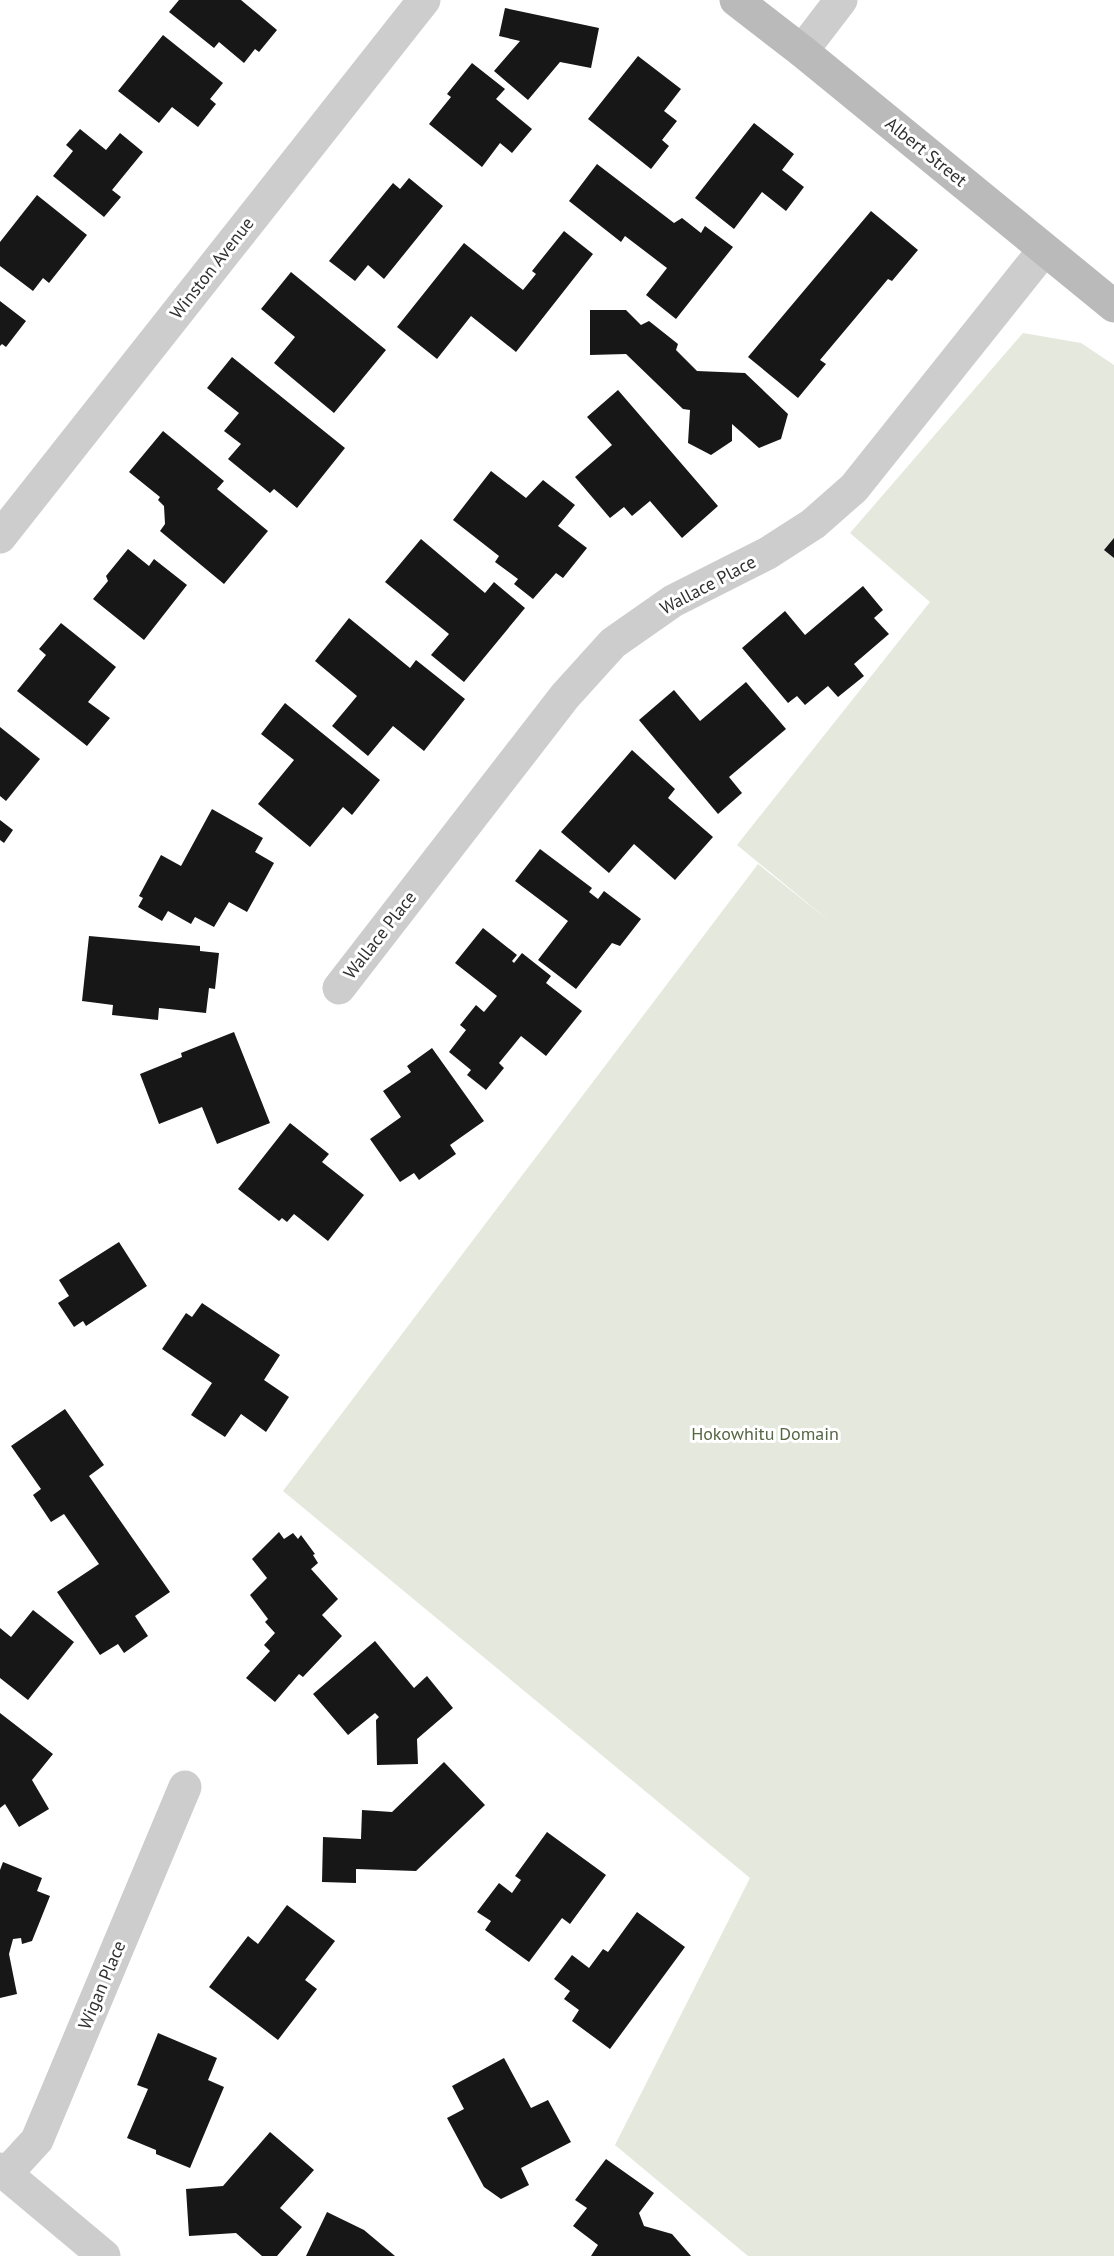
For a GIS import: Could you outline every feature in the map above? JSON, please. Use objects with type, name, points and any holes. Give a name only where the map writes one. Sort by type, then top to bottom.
[{"type":"main road","name":"Albert Street","points":[[736,0],[802,51],[1114,306]]},
{"type":"street","name":"Winston Avenue","points":[[0,537],[424,0]]},
{"type":"street","points":[[802,51],[841,0]]},
{"type":"street","name":"Wallace Place","points":[[339,988],[564,696],[614,643],[673,601],[777,547],[813,524],[854,488],[1044,250]]},
{"type":"street","name":"Wigan Place","points":[[3,2172],[37,2140],[185,1787]]},
{"type":"street","points":[[3,2172],[104,2256]]},
{"type":"green space","name":"Hokowhitu Domain","points":[[1023,333],[1081,343],[1114,365],[1114,2256],[748,2256],[615,2145],[750,1878],[283,1491],[758,864],[833,924],[737,845],[930,602],[850,533]]},
{"type":"building","points":[[179,0],[241,0],[277,30],[259,52],[255,49],[244,63],[219,42],[214,48],[169,12]]},
{"type":"building","points":[[505,8],[599,28],[591,68],[560,62],[528,100],[494,71],[520,41],[499,36]]},
{"type":"building","points":[[163,35],[223,83],[210,99],[216,104],[198,127],[172,107],[159,123],[118,91]]},
{"type":"building","points":[[638,56],[681,89],[664,111],[677,121],[662,140],[669,146],[651,169],[588,119]]},
{"type":"building","points":[[472,63],[505,89],[496,99],[532,129],[512,153],[500,143],[482,167],[429,124],[451,97],[447,94]]},
{"type":"building","points":[[754,123],[794,154],[782,170],[804,187],[786,211],[762,192],[734,229],[695,198]]},
{"type":"building","points":[[80,129],[106,150],[120,133],[143,152],[112,190],[121,197],[104,217],[53,176],[73,151],[66,145]]},
{"type":"building","points":[[597,164],[674,223],[682,218],[701,233],[705,226],[733,247],[676,319],[646,295],[667,268],[625,236],[621,242],[569,201]]},
{"type":"building","points":[[409,178],[443,206],[384,279],[368,265],[355,281],[329,261],[393,183],[400,189]]},
{"type":"building","points":[[37,195],[87,235],[49,283],[43,278],[33,291],[0,266],[0,242]]},
{"type":"building","points":[[871,211],[918,250],[892,281],[888,279],[820,360],[826,364],[798,398],[748,357]]},
{"type":"building","points":[[564,231],[593,254],[516,352],[471,316],[437,359],[397,327],[464,243],[523,290],[536,274],[532,271]]},
{"type":"building","points":[[291,272],[386,350],[334,413],[274,363],[295,337],[261,309]]},
{"type":"building","points":[[0,301],[26,321],[6,347],[2,344],[0,346]]},
{"type":"building","points":[[590,310],[626,310],[641,325],[649,321],[678,344],[676,350],[697,371],[745,373],[788,414],[781,439],[759,448],[732,424],[732,441],[711,455],[688,443],[690,410],[683,409],[626,354],[590,355]]},
{"type":"building","points":[[232,357],[345,448],[297,508],[274,489],[270,493],[228,459],[241,444],[224,431],[239,413],[207,388]]},
{"type":"building","points":[[618,390],[718,506],[682,538],[650,501],[632,516],[624,507],[610,518],[575,477],[612,445],[587,417]]},
{"type":"building","points":[[163,431],[224,481],[217,489],[268,531],[224,584],[160,531],[165,524],[164,506],[158,500],[160,497],[129,472]]},
{"type":"building","points":[[491,471],[526,498],[543,480],[575,505],[558,526],[587,548],[563,578],[556,573],[533,599],[514,584],[518,579],[495,562],[499,556],[453,520]]},
{"type":"building","points":[[1114,538],[1114,558],[1104,550]]},
{"type":"building","points":[[421,539],[485,593],[494,582],[525,608],[464,682],[431,655],[449,634],[385,582]]},
{"type":"building","points":[[128,549],[149,566],[154,559],[187,585],[144,640],[93,599],[108,581],[106,576]]},
{"type":"building","points":[[863,586],[883,610],[874,618],[889,634],[854,664],[864,676],[838,697],[828,686],[805,705],[797,696],[788,703],[742,648],[785,611],[805,635]]},
{"type":"building","points":[[349,618],[410,668],[416,660],[465,699],[424,751],[393,726],[368,756],[332,726],[357,696],[315,661]]},
{"type":"building","points":[[61,623],[116,667],[88,702],[110,718],[87,746],[17,691],[46,655],[39,649]]},
{"type":"building","points":[[746,682],[786,729],[729,777],[742,793],[718,814],[639,720],[674,690],[700,721]]},
{"type":"building","points":[[285,703],[380,780],[352,815],[343,807],[310,847],[258,804],[294,760],[261,734]]},
{"type":"building","points":[[0,727],[40,759],[6,801],[0,796]]},
{"type":"building","points":[[632,750],[675,789],[668,798],[713,837],[675,880],[634,844],[609,873],[561,832]]},
{"type":"building","points":[[212,809],[263,838],[255,852],[274,863],[247,912],[229,902],[214,927],[195,917],[191,924],[168,911],[162,921],[138,907],[143,898],[139,896],[161,855],[181,866]]},
{"type":"building","points":[[0,820],[13,830],[4,843],[0,840]]},
{"type":"building","points":[[540,849],[592,888],[589,892],[598,899],[604,891],[641,919],[620,946],[612,943],[576,989],[538,960],[568,921],[515,881]]},
{"type":"building","points":[[483,928],[517,955],[512,961],[514,963],[522,953],[551,976],[546,983],[582,1011],[546,1056],[521,1036],[499,1063],[504,1068],[486,1090],[467,1075],[471,1070],[449,1052],[466,1030],[460,1025],[476,1005],[484,1012],[497,996],[455,963]]},
{"type":"building","points":[[89,936],[200,946],[200,951],[219,953],[215,989],[209,988],[206,1013],[159,1008],[158,1020],[112,1015],[113,1005],[82,1001]]},
{"type":"building","points":[[234,1032],[270,1123],[217,1144],[202,1107],[159,1124],[140,1074],[182,1057],[181,1053]]},
{"type":"building","points":[[432,1048],[484,1121],[450,1145],[456,1154],[419,1180],[414,1173],[400,1182],[370,1139],[401,1117],[383,1091],[411,1072],[407,1066]]},
{"type":"building","points":[[290,1123],[329,1154],[322,1162],[364,1195],[328,1241],[294,1214],[287,1222],[282,1218],[279,1221],[238,1189]]},
{"type":"building","points":[[119,1242],[147,1286],[86,1326],[83,1321],[74,1327],[58,1303],[69,1296],[59,1280]]},
{"type":"building","points":[[202,1303],[280,1355],[264,1380],[289,1397],[266,1432],[241,1414],[225,1437],[191,1415],[212,1383],[162,1349],[186,1313],[192,1317]]},
{"type":"building","points":[[65,1409],[104,1465],[89,1476],[170,1592],[135,1616],[148,1636],[124,1653],[118,1644],[100,1655],[57,1592],[99,1564],[64,1514],[51,1522],[33,1495],[41,1489],[11,1446]]},
{"type":"building","points":[[279,1532],[284,1539],[293,1533],[298,1539],[301,1535],[315,1554],[313,1555],[318,1563],[311,1569],[338,1599],[322,1615],[342,1636],[303,1677],[299,1674],[275,1702],[246,1678],[270,1651],[264,1645],[275,1633],[265,1622],[268,1619],[250,1595],[267,1578],[252,1559]]},
{"type":"building","points":[[33,1610],[74,1642],[28,1700],[0,1678],[0,1628],[11,1637]]},
{"type":"building","points":[[375,1641],[414,1688],[427,1676],[453,1708],[417,1739],[418,1764],[377,1765],[376,1720],[379,1717],[375,1713],[348,1735],[313,1694]]},
{"type":"building","points":[[0,1713],[53,1754],[32,1780],[49,1809],[19,1827],[5,1804],[0,1808]]},
{"type":"building","points":[[444,1762],[485,1805],[416,1871],[356,1869],[356,1883],[322,1882],[323,1837],[361,1839],[362,1810],[392,1812]]},
{"type":"building","points":[[547,1832],[606,1875],[570,1924],[562,1918],[529,1962],[485,1930],[491,1921],[477,1912],[499,1883],[512,1893],[521,1880],[515,1876]]},
{"type":"building","points":[[3,1862],[42,1878],[37,1891],[50,1896],[32,1941],[22,1944],[21,1938],[13,1939],[9,1954],[17,1994],[0,1998],[0,1870]]},
{"type":"building","points":[[287,1905],[335,1941],[305,1980],[317,1989],[278,2040],[209,1987],[248,1936],[258,1944]]},
{"type":"building","points":[[637,1912],[685,1947],[610,2049],[572,2021],[579,2010],[564,1999],[570,1991],[554,1979],[572,1955],[589,1968],[603,1949],[608,1952]]},
{"type":"building","points":[[158,2033],[217,2058],[208,2080],[224,2087],[190,2168],[156,2154],[156,2150],[127,2138],[148,2089],[137,2085]]},
{"type":"building","points":[[504,2058],[531,2108],[548,2100],[571,2142],[521,2168],[529,2185],[501,2199],[484,2187],[447,2118],[464,2109],[452,2086]]},
{"type":"building","points":[[270,2132],[314,2170],[280,2208],[302,2227],[277,2256],[262,2256],[236,2233],[189,2236],[186,2189],[223,2186]]},
{"type":"building","points":[[606,2159],[654,2193],[639,2213],[644,2226],[672,2234],[691,2256],[591,2256],[598,2245],[573,2226],[587,2208],[575,2200]]},
{"type":"building","points":[[327,2212],[364,2230],[395,2256],[306,2256]]}]
